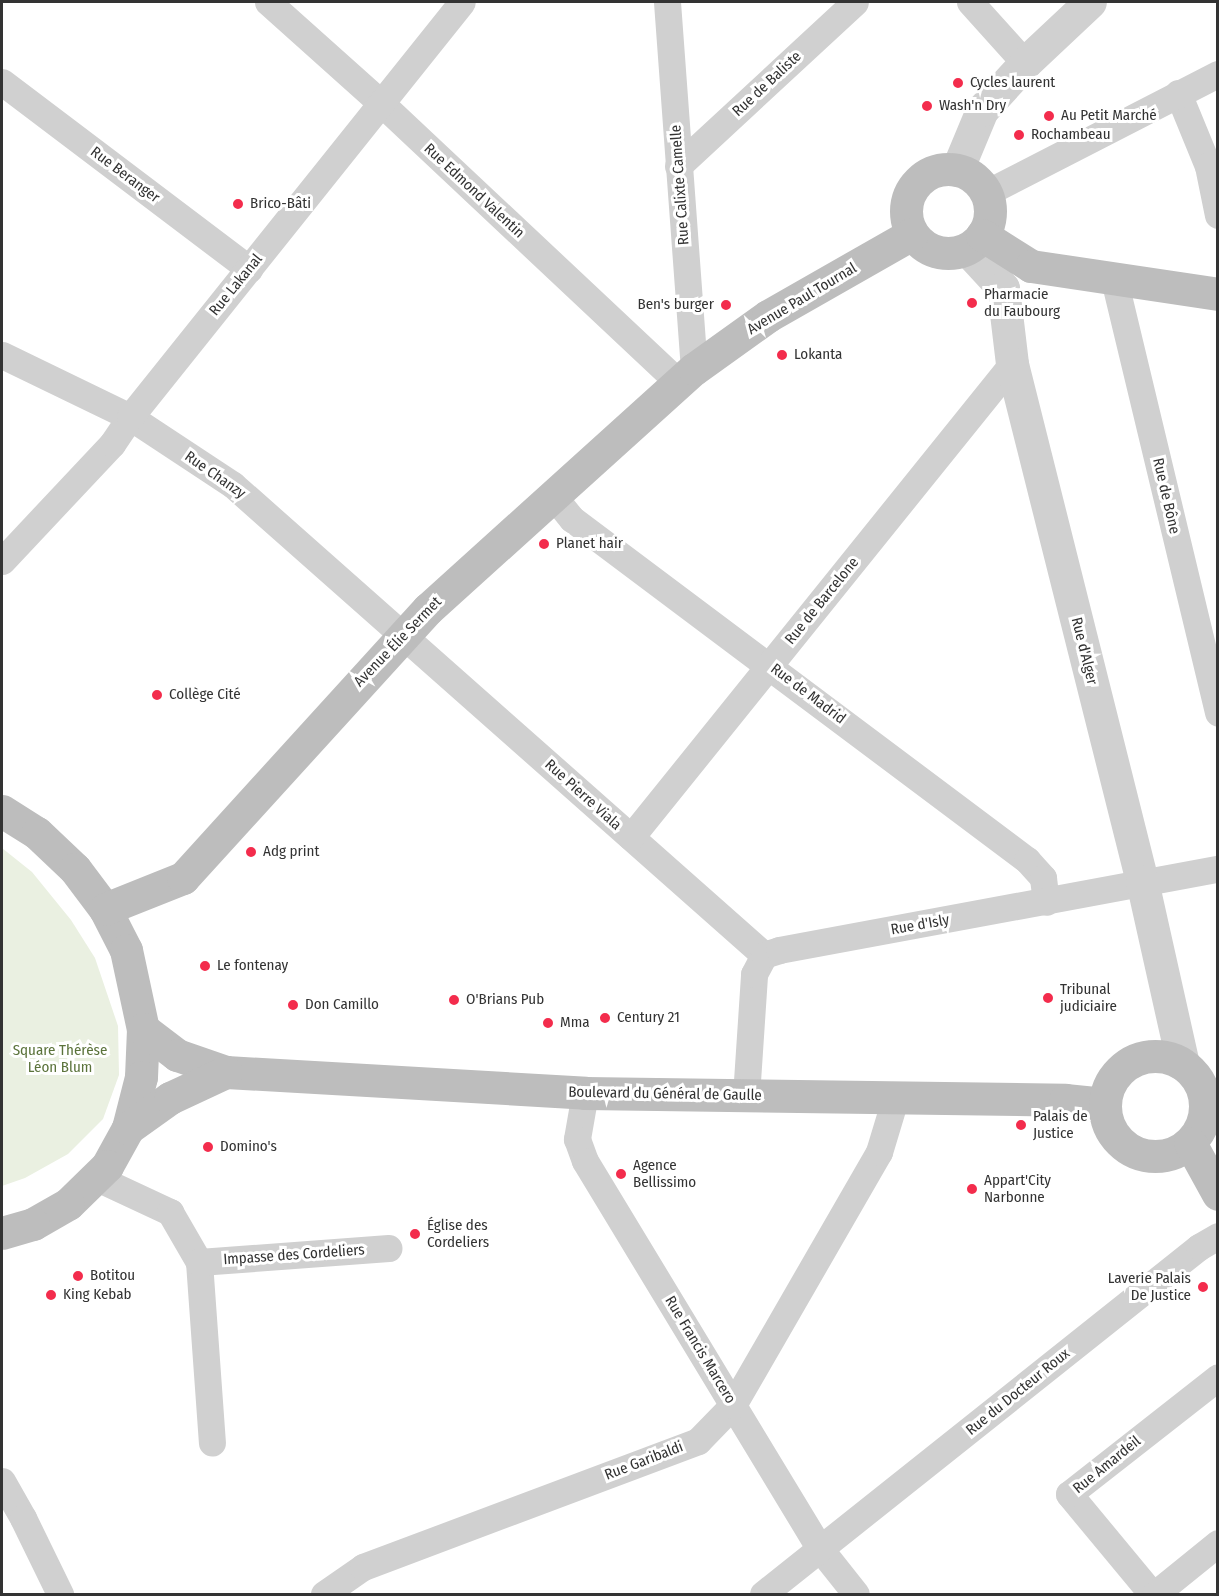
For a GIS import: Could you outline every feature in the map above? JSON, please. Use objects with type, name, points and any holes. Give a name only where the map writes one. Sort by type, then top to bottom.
[{"type":"main road","points":[[957,170],[969,175],[986,193],[990,208],[988,222],[975,242],[943,253],[931,250],[912,234],[907,221],[906,206],[910,192],[930,173],[957,170]]},
{"type":"main road","name":"Avenue Paul Tournal","points":[[686,375],[768,316],[912,234]]},
{"type":"main road","points":[[975,242],[1031,266],[1218,294]]},
{"type":"main road","name":"Avenue Élie Sermet","points":[[105,909],[183,878],[403,633],[686,375]]},
{"type":"main road","points":[[3,1234],[33,1224],[68,1204],[97,1178],[128,1128],[141,1077],[143,1029],[126,950],[105,909],[75,869],[4,805]]},
{"type":"main road","name":"Boulevard du Général de Gaulle","points":[[143,1029],[177,1054],[226,1072],[585,1094],[1065,1100],[1105,1104]]},
{"type":"main road","points":[[1155,1056],[1198,1067],[1205,1110],[1198,1133],[1190,1143],[1163,1156],[1148,1156],[1134,1152],[1121,1144],[1106,1119],[1105,1104],[1112,1083],[1126,1065],[1155,1056]]},
{"type":"main road","name":"Boulevard du Général de Gaulle","points":[[128,1128],[170,1098],[226,1072]]},
{"type":"main road","points":[[1190,1143],[1218,1194]]},
{"type":"street","name":"Rue Edmond Valentin","points":[[268,2],[686,375]]},
{"type":"street","name":"Rue Lakanal","points":[[2,561],[112,444],[130,417],[462,2]]},
{"type":"street","name":"Rue Calixte Camelle","points":[[668,2],[678,166],[686,375]]},
{"type":"street","name":"Rue de Baliste","points":[[678,166],[855,2]]},
{"type":"street","points":[[970,2],[1025,63]]},
{"type":"street","points":[[957,170],[982,110],[1025,63],[1090,2]]},
{"type":"street","points":[[986,193],[1218,74]]},
{"type":"street","name":"Rue Beranger","points":[[2,82],[249,269]]},
{"type":"street","points":[[1178,93],[1213,165],[1218,215]]},
{"type":"street","name":"Rue d'Alger","points":[[975,242],[1003,288],[1012,364],[1142,882],[1198,1067]]},
{"type":"street","name":"Rue de Bône","points":[[1114,279],[1218,713]]},
{"type":"street","name":"Rue Chanzy","points":[[2,355],[130,417],[233,485],[403,633]]},
{"type":"street","name":"Rue de Barcelone","points":[[631,837],[1012,364]]},
{"type":"street","name":"Rue de Madrid","points":[[554,497],[572,519],[1027,860],[1042,878],[1046,902]]},
{"type":"street","name":"Rue Pierre Viala","points":[[403,633],[764,955]]},
{"type":"street","name":"Rue d'Isly","points":[[764,955],[779,950],[1218,869]]},
{"type":"street","points":[[746,1096],[754,974],[764,955]]},
{"type":"street","name":"Rue Francis Marcero","points":[[585,1094],[577,1139],[585,1161],[821,1550],[856,1594]]},
{"type":"street","name":"Rue Garibaldi","points":[[324,1594],[363,1567],[698,1441],[734,1405],[879,1152],[895,1099]]},
{"type":"street","points":[[97,1178],[170,1212],[199,1262],[212,1443]]},
{"type":"street","name":"Rue du Docteur Roux","points":[[763,1594],[1199,1246],[1218,1236]]},
{"type":"street","name":"Impasse des Cordeliers","points":[[199,1262],[388,1248]]},
{"type":"street","name":"Rue Amardeil","points":[[1154,1594],[1069,1494],[1218,1377]]},
{"type":"street","points":[[2,1481],[60,1594]]},
{"type":"street","points":[[1154,1594],[1218,1543]]},
{"type":"green space","name":"Square Thérèse Léon Blum","points":[[2,848],[32,872],[71,920],[95,958],[118,1026],[119,1075],[103,1119],[68,1154],[25,1178],[2,1186]]},
{"type":"place","name":"Cycles laurent","points":[[958,83]]},
{"type":"place","name":"Wash'n Dry","points":[[927,106]]},
{"type":"place","name":"Au Petit Marché","points":[[1049,116]]},
{"type":"place","name":"Rochambeau","points":[[1019,135]]},
{"type":"place","name":"Brico-Bâti","points":[[238,204]]},
{"type":"place","name":"Pharmacie du Faubourg","points":[[972,303]]},
{"type":"place","name":"Ben's burger","points":[[726,305]]},
{"type":"place","name":"Lokanta","points":[[782,355]]},
{"type":"place","name":"Planet hair","points":[[544,544]]},
{"type":"place","name":"Collège Cité","points":[[157,695]]},
{"type":"place","name":"Adg print","points":[[251,852]]},
{"type":"place","name":"Le fontenay","points":[[205,966]]},
{"type":"place","name":"Tribunal judiciaire","points":[[1048,998]]},
{"type":"place","name":"O'Brians Pub","points":[[454,1000]]},
{"type":"place","name":"Don Camillo","points":[[293,1005]]},
{"type":"place","name":"Century 21","points":[[605,1018]]},
{"type":"place","name":"Mma","points":[[548,1023]]},
{"type":"place","name":"Palais de Justice","points":[[1021,1125]]},
{"type":"place","name":"Domino's","points":[[208,1147]]},
{"type":"place","name":"Agence Bellissimo","points":[[621,1174]]},
{"type":"place","name":"Appart'City Narbonne","points":[[972,1189]]},
{"type":"place","name":"Église des Cordeliers","points":[[415,1234]]},
{"type":"place","name":"Botitou","points":[[78,1276]]},
{"type":"place","name":"Laverie Palais De Justice","points":[[1203,1287]]},
{"type":"place","name":"King Kebab","points":[[51,1295]]}]
